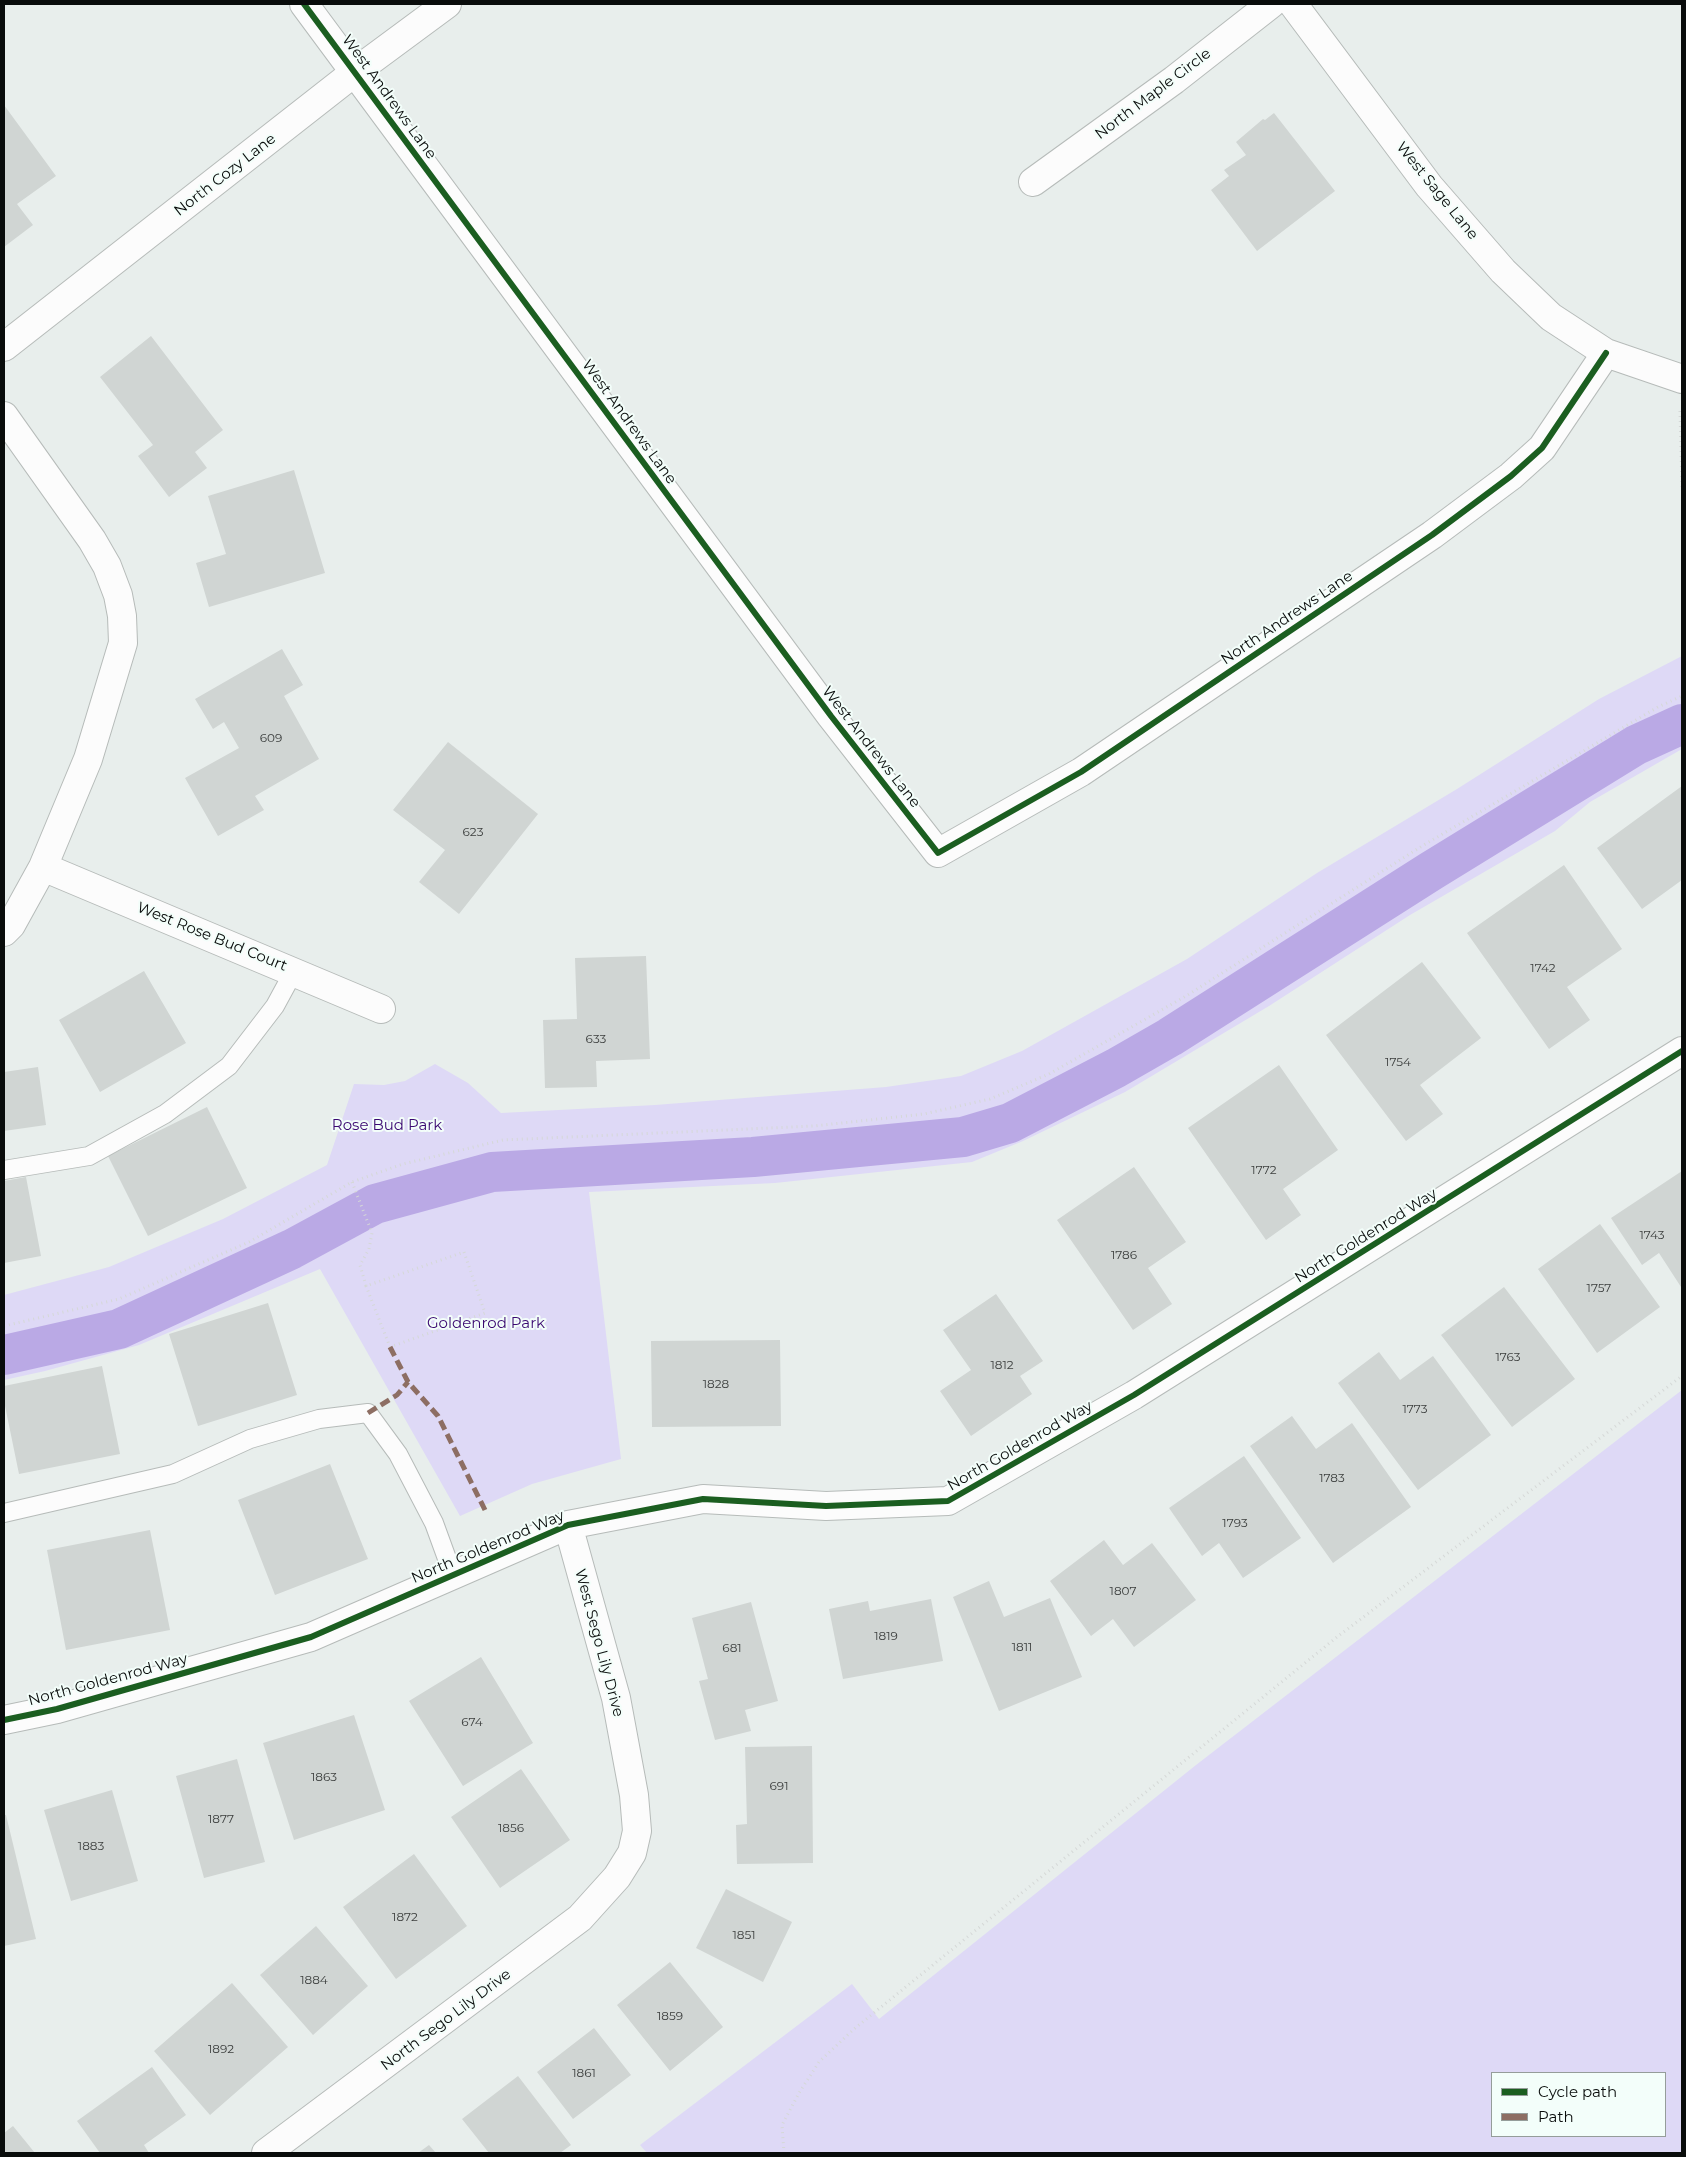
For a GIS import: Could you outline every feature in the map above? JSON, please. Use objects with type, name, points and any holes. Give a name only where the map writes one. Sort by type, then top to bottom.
[{"type":"street","name":"West Andrews Lane","points":[[304,4],[825,708],[938,853]]},
{"type":"street","name":"North Cozy Lane","points":[[4,347],[355,72],[447,4]]},
{"type":"street","name":"North Maple Circle","points":[[1033,182],[1174,80],[1271,4]]},
{"type":"street","name":"West Sage Lane","points":[[1293,4],[1429,186],[1503,271],[1551,318],[1606,353],[1682,379]]},
{"type":"street","name":"North Andrews Lane","points":[[938,853],[1081,772],[1440,529],[1510,476],[1542,448],[1606,353]]},
{"type":"street","points":[[4,416],[92,540],[107,566],[118,595],[122,616],[123,643],[88,759],[43,867],[11,925],[4,932]]},
{"type":"street","name":"West Rose Bud Court","points":[[43,867],[381,1009]]},
{"type":"street","name":"North Goldenrod Way","points":[[4,1720],[57,1709],[311,1637],[568,1525],[703,1499],[826,1506],[948,1502],[1134,1394],[1682,1051]]},
{"type":"street","name":"West Sego Lily Drive","points":[[568,1525],[616,1698],[634,1795],[637,1831],[632,1854],[617,1877]]},
{"type":"street","name":"North Sego Lily Drive","points":[[266,2153],[580,1918],[617,1877]]},
{"type":"lane","points":[[4,1170],[88,1156],[164,1114],[229,1066],[275,1006],[294,971]]},
{"type":"lane","points":[[4,1513],[173,1474],[250,1439],[319,1419],[368,1413],[398,1454],[429,1515],[453,1575]]},
{"type":"path","points":[[1682,379],[1679,422],[1682,488]]},
{"type":"path","points":[[4,1326],[119,1299],[249,1242],[352,1182],[403,1164],[503,1140],[814,1126],[924,1114],[990,1099],[1049,1074],[1186,996],[1422,846],[1658,707],[1682,696]]},
{"type":"path","points":[[352,1182],[372,1233],[370,1249],[360,1265],[366,1286],[390,1347],[485,1313],[464,1252],[366,1286]]},
{"type":"path","points":[[784,2153],[782,2125],[798,2093],[819,2062],[854,2029],[1337,1637],[1682,1376]]},
{"type":"green space","points":[[1682,656],[1682,749],[1590,802],[1555,831],[1410,915],[1269,1006],[1125,1092],[1023,1141],[972,1162],[775,1183],[589,1192],[621,1459],[532,1484],[460,1516],[320,1269],[139,1345],[45,1371],[4,1380],[4,1295],[109,1267],[223,1219],[327,1165],[354,1084],[384,1085],[405,1081],[435,1064],[468,1083],[501,1113],[655,1105],[886,1087],[961,1076],[1022,1051],[1187,959],[1317,873],[1457,789],[1599,699]]},
{"type":"green space","points":[[1682,1390],[1682,2153],[647,2153],[640,2145],[852,1984],[879,2019],[1196,1765]]},
{"type":"building","points":[[4,105],[56,176],[17,204],[33,225],[4,247]]},
{"type":"building","points":[[1274,113],[1335,191],[1257,251],[1211,190],[1229,176],[1224,170],[1246,155],[1236,142],[1263,119],[1265,120]]},
{"type":"building","points":[[151,336],[223,430],[195,452],[207,468],[169,497],[138,456],[153,445],[100,377]]},
{"type":"building","points":[[294,470],[325,573],[209,607],[196,563],[226,554],[208,496]]},
{"type":"building","points":[[282,649],[303,685],[284,696],[319,759],[255,796],[264,810],[218,836],[185,778],[239,748],[224,722],[213,729],[195,699]]},
{"type":"building","points":[[448,742],[538,814],[459,914],[419,882],[445,850],[393,810]]},
{"type":"building","points":[[1682,786],[1682,880],[1642,909],[1597,848]]},
{"type":"building","points":[[1564,865],[1622,949],[1567,987],[1590,1020],[1549,1049],[1467,933]]},
{"type":"building","points":[[646,956],[650,1059],[596,1061],[597,1087],[545,1088],[543,1020],[577,1019],[575,958]]},
{"type":"building","points":[[1422,962],[1481,1038],[1420,1085],[1443,1114],[1406,1141],[1326,1035]]},
{"type":"building","points":[[144,971],[186,1043],[100,1092],[59,1020]]},
{"type":"building","points":[[1279,1065],[1338,1150],[1283,1189],[1301,1215],[1266,1240],[1188,1128]]},
{"type":"building","points":[[38,1067],[46,1125],[4,1131],[4,1072]]},
{"type":"building","points":[[207,1107],[247,1188],[148,1236],[108,1156]]},
{"type":"building","points":[[1134,1167],[1186,1242],[1148,1268],[1172,1304],[1133,1330],[1057,1220]]},
{"type":"building","points":[[1682,1171],[1681,1287],[1659,1253],[1642,1265],[1611,1218]]},
{"type":"building","points":[[26,1177],[41,1256],[4,1263],[4,1181]]},
{"type":"building","points":[[1600,1224],[1660,1307],[1597,1353],[1538,1269]]},
{"type":"building","points":[[1504,1287],[1575,1379],[1512,1427],[1441,1335]]},
{"type":"building","points":[[996,1294],[1043,1361],[1020,1376],[1032,1394],[971,1436],[940,1391],[971,1370],[943,1330]]},
{"type":"building","points":[[268,1303],[297,1395],[198,1426],[169,1334]]},
{"type":"building","points":[[780,1340],[781,1426],[652,1427],[651,1341]]},
{"type":"building","points":[[1379,1352],[1400,1380],[1433,1356],[1491,1435],[1418,1490],[1338,1383]]},
{"type":"building","points":[[102,1366],[120,1454],[19,1474],[4,1401],[4,1386]]},
{"type":"building","points":[[1292,1416],[1316,1449],[1352,1423],[1411,1507],[1333,1563],[1250,1446]]},
{"type":"building","points":[[1244,1456],[1301,1538],[1243,1578],[1219,1543],[1202,1556],[1169,1508]]},
{"type":"building","points":[[330,1464],[368,1559],[275,1595],[238,1500]]},
{"type":"building","points":[[150,1530],[170,1630],[66,1650],[47,1550]]},
{"type":"building","points":[[1104,1540],[1123,1565],[1152,1543],[1196,1600],[1134,1647],[1113,1619],[1091,1636],[1050,1581]]},
{"type":"building","points":[[989,1581],[1004,1617],[1050,1598],[1082,1677],[999,1711],[953,1597]]},
{"type":"building","points":[[931,1599],[943,1661],[843,1679],[829,1609],[868,1601],[870,1611]]},
{"type":"building","points":[[751,1602],[778,1701],[745,1710],[751,1731],[715,1740],[699,1681],[708,1679],[692,1618]]},
{"type":"building","points":[[481,1657],[533,1743],[463,1786],[409,1701]]},
{"type":"building","points":[[354,1715],[385,1810],[294,1840],[263,1743]]},
{"type":"building","points":[[812,1746],[813,1863],[737,1864],[736,1825],[747,1824],[745,1747]]},
{"type":"building","points":[[237,1759],[265,1862],[204,1878],[176,1776]]},
{"type":"building","points":[[521,1769],[570,1840],[500,1888],[451,1817]]},
{"type":"building","points":[[112,1790],[138,1881],[71,1901],[44,1810]]},
{"type":"building","points":[[4,1815],[6,1815],[36,1939],[4,1946]]},
{"type":"building","points":[[414,1854],[467,1926],[396,1979],[343,1907]]},
{"type":"building","points":[[726,1889],[792,1922],[763,1982],[696,1948]]},
{"type":"building","points":[[316,1926],[368,1986],[313,2035],[260,1975]]},
{"type":"building","points":[[670,1962],[723,2027],[670,2071],[617,2005]]},
{"type":"building","points":[[232,1983],[288,2047],[210,2115],[154,2051]]},
{"type":"building","points":[[594,2028],[631,2075],[573,2119],[537,2072]]},
{"type":"building","points":[[152,2067],[186,2115],[144,2145],[149,2153],[100,2153],[77,2121]]},
{"type":"building","points":[[518,2076],[571,2145],[560,2153],[489,2153],[462,2119]]},
{"type":"building","points":[[13,2126],[35,2153],[4,2153],[4,2133]]},
{"type":"building","points":[[429,2145],[436,2153],[418,2153]]},
{"type":"waterway","points":[[4,1355],[119,1329],[292,1249],[375,1204],[492,1172],[753,1157],[963,1137],[1010,1123],[1116,1068],[1170,1037],[1431,871],[1636,745],[1682,724]]},
{"type":"marked path","points":[[390,1347],[408,1382],[438,1416],[485,1510]]},
{"type":"marked path","points":[[368,1413],[397,1395],[408,1382]]},
{"type":"cycle path","points":[[304,4],[831,716],[938,853],[1081,772],[1432,535],[1511,476],[1542,448],[1606,353]]},
{"type":"cycle path","points":[[4,1720],[57,1709],[311,1637],[568,1525],[703,1499],[826,1506],[948,1501],[1134,1395],[1682,1051]]},
{"type":"park label","name":"Rose Bud Park","points":[[387,1126]]},
{"type":"park label","name":"Goldenrod Park","points":[[486,1324]]}]
